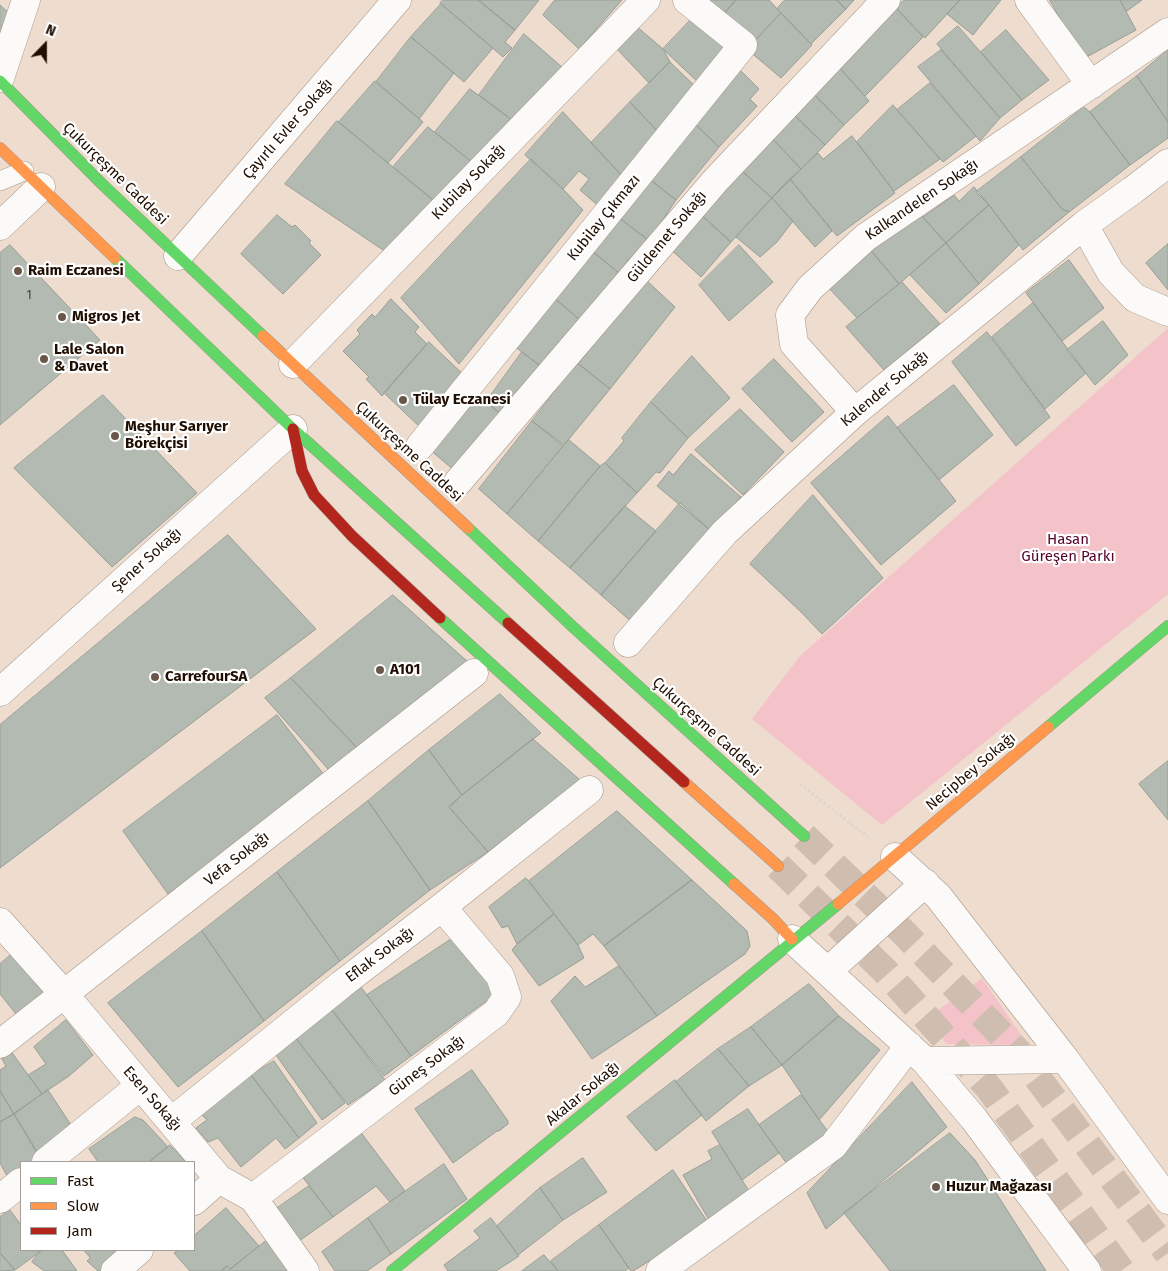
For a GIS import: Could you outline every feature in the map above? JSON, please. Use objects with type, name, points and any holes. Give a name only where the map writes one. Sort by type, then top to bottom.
[{"type":"main road","name":"Çukurçeşme Caddesi","points":[[0,79],[102,184],[178,256],[573,627],[804,836]]},
{"type":"main road","points":[[0,148],[293,429],[778,866]]},
{"type":"main road","points":[[293,429],[302,471],[314,495],[352,536],[487,662],[772,918],[792,939]]},
{"type":"main road","name":"Necipbey Sokağı","points":[[792,939],[895,856],[1168,626]]},
{"type":"main road","name":"Akalar Sokağı","points":[[392,1271],[792,939]]},
{"type":"street","points":[[0,79],[26,0]]},
{"type":"street","name":"Çayırlı Evler Sokağı","points":[[178,256],[396,0]]},
{"type":"street","name":"Kubilay Sokağı","points":[[293,364],[646,0]]},
{"type":"street","name":"Kubilay Çıkmazı","points":[[420,446],[743,44],[687,0]]},
{"type":"street","name":"Güldemet Sokağı","points":[[458,482],[715,181],[886,0]]},
{"type":"street","points":[[1028,0],[1091,85]]},
{"type":"street","name":"Kalkandelen Sokağı","points":[[856,412],[794,344],[790,314],[810,288],[866,237],[1168,32]]},
{"type":"street","name":"Kalender Sokağı","points":[[628,642],[725,532],[856,412],[1084,225],[1168,163]]},
{"type":"street","points":[[0,226],[32,179]]},
{"type":"street","points":[[1084,225],[1112,273],[1135,298],[1168,312]]},
{"type":"street","name":"Şener Sokağı","points":[[0,692],[293,429]]},
{"type":"street","name":"Vefa Sokağı","points":[[0,1044],[474,673]]},
{"type":"street","name":"Eflak Sokağı","points":[[172,1121],[342,984],[589,790]]},
{"type":"street","points":[[895,856],[938,896],[1065,1059],[1168,1200]]},
{"type":"street","points":[[828,972],[925,883]]},
{"type":"street","name":"Güneş Sokağı","points":[[253,1198],[496,1013],[507,997],[500,976],[442,907]]},
{"type":"street","name":"Esen Sokağı","points":[[0,922],[64,994],[219,1179],[253,1198],[305,1271]]},
{"type":"street","points":[[792,939],[917,1053],[974,1119],[1087,1271]]},
{"type":"street","points":[[917,1053],[1065,1059]]},
{"type":"street","points":[[660,1271],[833,1146],[917,1053]]},
{"type":"street","points":[[47,1161],[140,1086]]},
{"type":"street","points":[[195,1200],[219,1179]]},
{"type":"street","points":[[0,1199],[20,1183]]},
{"type":"street","points":[[115,1271],[138,1251]]},
{"type":"lane","points":[[0,181],[32,179]]},
{"type":"green space","name":"Hasan Güreşen Parkı","points":[[1168,328],[1168,594],[882,825],[752,719],[800,656]]},
{"type":"green space","points":[[982,978],[1028,1045],[946,1044],[927,1018]]},
{"type":"building","points":[[443,0],[479,0],[515,30],[505,42],[512,48],[503,57],[440,3]]},
{"type":"building","points":[[478,0],[539,0],[515,30]]},
{"type":"building","points":[[555,0],[622,0],[579,49],[543,15]]},
{"type":"building","points":[[709,0],[736,0],[723,15]]},
{"type":"building","points":[[736,0],[769,0],[781,13],[752,43],[723,15]]},
{"type":"building","points":[[785,0],[837,0],[846,9],[811,44],[777,9]]},
{"type":"building","points":[[837,0],[854,0],[846,9]]},
{"type":"building","points":[[904,0],[960,0],[925,38],[896,8]]},
{"type":"building","points":[[960,0],[1001,0],[973,35],[947,14]]},
{"type":"building","points":[[1050,0],[1120,0],[1136,30],[1083,59]]},
{"type":"building","points":[[1120,0],[1142,0],[1127,11]]},
{"type":"building","points":[[441,4],[493,48],[464,82],[411,37]]},
{"type":"building","points":[[0,5],[14,18],[1,33],[0,32]]},
{"type":"building","points":[[893,5],[923,37],[865,96],[835,63]]},
{"type":"building","points":[[699,11],[736,49],[702,86],[663,49]]},
{"type":"building","points":[[781,13],[812,45],[781,78],[748,50]]},
{"type":"building","points":[[635,25],[663,49],[670,62],[649,83],[616,48]]},
{"type":"building","points":[[958,26],[1022,100],[1000,118],[937,44]]},
{"type":"building","points":[[1006,30],[1049,80],[1022,100],[981,52]]},
{"type":"building","points":[[524,34],[563,68],[516,123],[479,95]]},
{"type":"building","points":[[411,37],[454,73],[419,119],[376,82]]},
{"type":"building","points":[[941,50],[1000,118],[980,141],[918,67]]},
{"type":"building","points":[[1168,50],[1168,122],[1137,76]]},
{"type":"building","points":[[832,59],[869,101],[844,125],[806,86]]},
{"type":"building","points":[[670,62],[700,91],[661,135],[630,102]]},
{"type":"building","points":[[738,68],[759,89],[750,99],[757,106],[719,147],[695,124],[726,89],[723,87]]},
{"type":"building","points":[[1137,76],[1168,122],[1168,138],[1130,165],[1090,112]]},
{"type":"building","points":[[375,81],[423,122],[388,163],[339,122]]},
{"type":"building","points":[[930,83],[976,136],[943,162],[897,110]]},
{"type":"building","points":[[806,86],[844,125],[825,145],[789,110]]},
{"type":"building","points":[[470,89],[516,123],[479,168],[435,132]]},
{"type":"building","points":[[630,102],[661,135],[624,178],[591,143]]},
{"type":"building","points":[[893,105],[940,159],[894,191],[857,142]]},
{"type":"building","points":[[1084,107],[1090,112],[1130,165],[1069,212],[1062,209],[1021,157]]},
{"type":"building","points":[[789,110],[825,145],[801,169],[767,133]]},
{"type":"building","points":[[563,112],[627,181],[602,209],[580,190],[589,179],[579,171],[563,189],[525,155]]},
{"type":"building","points":[[337,121],[439,205],[392,256],[285,184]]},
{"type":"building","points":[[695,124],[719,147],[676,200],[648,178]]},
{"type":"building","points":[[428,127],[479,168],[443,208],[393,167]]},
{"type":"building","points":[[769,135],[801,169],[772,198],[738,167]]},
{"type":"building","points":[[852,136],[895,193],[837,236],[790,179],[818,153],[823,159]]},
{"type":"building","points":[[1021,157],[1062,209],[1069,212],[1023,250],[989,205],[976,192]]},
{"type":"building","points":[[531,159],[583,210],[459,364],[401,298]]},
{"type":"building","points":[[737,167],[772,198],[731,242],[697,211]]},
{"type":"building","points":[[648,178],[676,200],[649,241],[618,217]]},
{"type":"building","points":[[790,179],[832,231],[815,247],[772,198]]},
{"type":"building","points":[[974,187],[989,205],[946,243],[923,217],[954,195],[959,201]]},
{"type":"building","points":[[772,198],[793,221],[777,242],[760,257],[736,237]]},
{"type":"building","points":[[989,205],[1019,245],[979,284],[946,243]]},
{"type":"building","points":[[697,211],[731,242],[701,277],[667,246]]},
{"type":"building","points":[[918,212],[946,243],[899,284],[867,246]]},
{"type":"building","points":[[277,215],[292,227],[295,225],[311,241],[309,243],[321,255],[283,294],[241,254]]},
{"type":"building","points":[[618,217],[655,245],[640,266],[628,259],[621,275],[591,250]]},
{"type":"building","points":[[946,243],[979,284],[946,313],[910,275]]},
{"type":"building","points":[[1168,244],[1168,290],[1146,263]]},
{"type":"building","points":[[10,245],[100,340],[0,425],[0,253]]},
{"type":"building","points":[[739,245],[773,282],[729,321],[699,285]]},
{"type":"building","points":[[870,249],[899,284],[857,318],[826,285]]},
{"type":"building","points":[[591,250],[621,275],[581,321],[553,297]]},
{"type":"building","points":[[1069,260],[1104,308],[1062,341],[1026,293]]},
{"type":"building","points":[[645,279],[675,307],[610,389],[579,364]]},
{"type":"building","points":[[902,282],[940,324],[884,370],[846,327]]},
{"type":"building","points":[[553,297],[581,321],[543,368],[514,346]]},
{"type":"building","points":[[391,299],[419,327],[415,332],[427,344],[382,396],[366,379],[369,377],[343,351],[360,334],[357,330],[372,314],[375,317]]},
{"type":"building","points":[[1033,303],[1086,373],[1045,409],[992,337]]},
{"type":"building","points":[[1103,321],[1128,355],[1095,385],[1067,350]]},
{"type":"building","points":[[987,332],[1050,417],[1016,446],[952,362]]},
{"type":"building","points":[[429,342],[467,378],[423,430],[384,393]]},
{"type":"building","points":[[522,352],[543,368],[507,419],[486,402]]},
{"type":"building","points":[[692,356],[730,398],[688,438],[651,402]]},
{"type":"building","points":[[774,359],[824,412],[792,442],[742,389]]},
{"type":"building","points":[[577,363],[610,389],[564,445],[532,421]]},
{"type":"building","points":[[954,385],[993,435],[939,480],[897,428]]},
{"type":"building","points":[[474,393],[507,419],[462,477],[429,449]]},
{"type":"building","points":[[103,395],[197,493],[112,567],[14,468]]},
{"type":"building","points":[[651,402],[688,438],[660,473],[656,472],[637,493],[605,463],[624,441],[622,438]]},
{"type":"building","points":[[740,409],[784,452],[743,495],[695,450]]},
{"type":"building","points":[[888,416],[956,501],[881,565],[811,483]]},
{"type":"building","points":[[532,421],[563,446],[507,514],[479,489]]},
{"type":"building","points":[[569,440],[600,466],[538,541],[507,514]]},
{"type":"building","points":[[691,454],[741,497],[711,531],[657,486],[669,471],[673,475]]},
{"type":"building","points":[[605,463],[637,493],[570,568],[538,541],[600,466]]},
{"type":"building","points":[[813,495],[883,578],[822,634],[750,564]]},
{"type":"building","points":[[680,503],[711,531],[634,624],[601,595]]},
{"type":"building","points":[[625,506],[656,531],[601,595],[570,568]]},
{"type":"building","name":"CarrefourSA","points":[[228,535],[316,629],[0,868],[0,725]]},
{"type":"building","name":"A101","points":[[393,595],[468,662],[359,750],[291,678]]},
{"type":"building","points":[[291,678],[359,750],[328,769],[265,698]]},
{"type":"building","points":[[500,694],[541,733],[462,795],[429,750]]},
{"type":"building","points":[[277,715],[325,776],[168,894],[123,831]]},
{"type":"building","points":[[533,739],[580,780],[488,852],[449,807]]},
{"type":"building","points":[[429,750],[462,795],[449,807],[488,852],[430,890],[368,801]]},
{"type":"building","points":[[1168,761],[1168,820],[1139,784]]},
{"type":"building","points":[[368,801],[430,890],[340,961],[277,872]]},
{"type":"building","points":[[617,811],[692,880],[604,946],[593,934],[578,945],[529,881]]},
{"type":"building","points":[[277,872],[340,961],[264,1021],[202,931]]},
{"type":"building","points":[[526,878],[554,914],[517,944],[508,926],[502,928],[489,907]]},
{"type":"building","points":[[692,880],[747,931],[750,946],[745,954],[657,1016],[604,946]]},
{"type":"building","points":[[554,914],[578,945],[584,958],[539,986],[512,950]]},
{"type":"building","points":[[202,931],[264,1021],[178,1087],[108,1003]]},
{"type":"building","points":[[456,936],[500,991],[411,1056],[367,995]]},
{"type":"building","points":[[12,954],[45,993],[16,1014],[0,994],[0,964]]},
{"type":"building","points":[[619,966],[657,1016],[592,1059],[551,1001],[575,976],[585,987]]},
{"type":"building","points":[[809,984],[839,1016],[782,1065],[751,1027]]},
{"type":"building","points":[[361,987],[411,1056],[384,1076],[332,1010]]},
{"type":"building","points":[[332,1010],[385,1080],[348,1105],[295,1037]]},
{"type":"building","points":[[839,1016],[880,1050],[819,1120],[782,1065]]},
{"type":"building","points":[[66,1020],[93,1055],[69,1076],[42,1094],[28,1075],[46,1064],[34,1047]]},
{"type":"building","points":[[751,1027],[782,1065],[749,1086],[718,1049]]},
{"type":"building","points":[[295,1037],[345,1103],[322,1120],[276,1055]]},
{"type":"building","points":[[718,1049],[749,1086],[706,1121],[676,1082]]},
{"type":"building","points":[[10,1050],[42,1094],[14,1114],[0,1091],[0,1070],[6,1066],[0,1055]]},
{"type":"building","points":[[274,1061],[317,1123],[299,1138],[251,1075]]},
{"type":"building","points":[[472,1070],[508,1121],[508,1124],[453,1163],[415,1109]]},
{"type":"building","points":[[251,1075],[299,1138],[285,1149],[276,1138],[241,1167],[218,1138],[208,1142],[196,1128],[207,1120],[201,1114]]},
{"type":"building","points":[[675,1080],[702,1115],[656,1151],[627,1117]]},
{"type":"building","points":[[912,1082],[947,1127],[826,1229],[807,1193]]},
{"type":"building","points":[[48,1090],[75,1131],[38,1155],[14,1114]]},
{"type":"building","points":[[0,1091],[14,1114],[0,1122]]},
{"type":"building","points":[[801,1095],[832,1137],[790,1168],[759,1125]]},
{"type":"building","points":[[748,1109],[779,1153],[742,1180],[712,1132]]},
{"type":"building","points":[[14,1114],[38,1155],[39,1161],[20,1161],[20,1177],[11,1183],[0,1163],[0,1122]]},
{"type":"building","points":[[135,1117],[143,1120],[168,1147],[150,1161],[97,1161],[89,1149]]},
{"type":"building","points":[[359,1130],[405,1191],[390,1202],[376,1186],[333,1217],[298,1171]]},
{"type":"building","name":"Huzur Mağazası","points":[[950,1133],[975,1160],[1046,1271],[890,1271],[844,1213]]},
{"type":"building","points":[[170,1145],[185,1161],[150,1161]]},
{"type":"building","points":[[720,1145],[749,1191],[740,1196],[741,1199],[709,1220],[683,1175],[712,1159],[708,1151]]},
{"type":"building","points":[[583,1158],[607,1192],[563,1220],[540,1188]]},
{"type":"building","points":[[444,1164],[467,1199],[391,1254],[368,1218]]},
{"type":"building","points":[[673,1170],[709,1224],[631,1271],[599,1225]]},
{"type":"building","points":[[309,1186],[333,1217],[292,1246],[270,1213]]},
{"type":"building","points":[[540,1188],[563,1220],[518,1255],[497,1226]]},
{"type":"building","points":[[226,1208],[259,1246],[230,1269],[227,1266],[221,1271],[190,1271],[174,1253],[177,1251],[195,1251],[195,1235]]},
{"type":"building","points":[[10,1210],[20,1224],[20,1251],[41,1251],[15,1270],[0,1253],[0,1217]]},
{"type":"building","points":[[368,1218],[391,1254],[367,1271],[335,1271],[322,1252]]},
{"type":"building","points":[[491,1218],[519,1256],[496,1271],[448,1271],[444,1265],[480,1238],[474,1231]]},
{"type":"building","points":[[599,1225],[629,1268],[625,1271],[558,1271],[551,1261]]},
{"type":"building","points":[[271,1237],[298,1271],[221,1271],[227,1266],[230,1269]]},
{"type":"building","points":[[40,1251],[63,1251],[77,1271],[44,1271],[32,1262]]},
{"type":"building","points":[[85,1251],[117,1251],[121,1256],[104,1271],[98,1271],[87,1261],[90,1258]]},
{"type":"building","points":[[0,1253],[15,1270],[0,1271]]},
{"type":"building","points":[[544,1255],[558,1271],[522,1271]]},
{"type":"tunnel","points":[[804,836],[904,933],[1019,1053],[1168,1253]]},
{"type":"tunnel","points":[[778,866],[885,971],[989,1088],[1121,1271]]},
{"type":"traffic: fast","points":[[0,81],[102,184],[263,336]]},
{"type":"traffic: fast","points":[[115,258],[293,429],[508,623]]},
{"type":"traffic: fast","points":[[468,528],[573,627],[804,836]]},
{"type":"traffic: fast","points":[[440,618],[734,884]]},
{"type":"traffic: fast","points":[[1048,727],[1168,626]]},
{"type":"traffic: fast","points":[[392,1271],[838,904]]},
{"type":"traffic: slow","points":[[0,148],[115,258]]},
{"type":"traffic: slow","points":[[263,336],[468,528]]},
{"type":"traffic: slow","points":[[838,904],[1048,727]]},
{"type":"traffic: slow","points":[[684,782],[778,866]]},
{"type":"traffic: slow","points":[[734,884],[792,939]]},
{"type":"traffic: jam","points":[[293,429],[302,471],[314,495],[352,536],[440,618]]},
{"type":"traffic: jam","points":[[508,623],[684,782]]},
{"type":"place","name":"Raim Eczanesi","points":[[18,271]]},
{"type":"place","name":"Migros Jet","points":[[62,317]]},
{"type":"place","name":"Lale Salon & Davet","points":[[44,359]]},
{"type":"place","name":"Tülay Eczanesi","points":[[403,400]]},
{"type":"place","name":"Meşhur Sarıyer Börekçisi","points":[[115,436]]},
{"type":"place","name":"A101","points":[[380,670]]},
{"type":"place","name":"CarrefourSA","points":[[155,677]]},
{"type":"place","name":"Huzur Mağazası","points":[[936,1187]]}]
